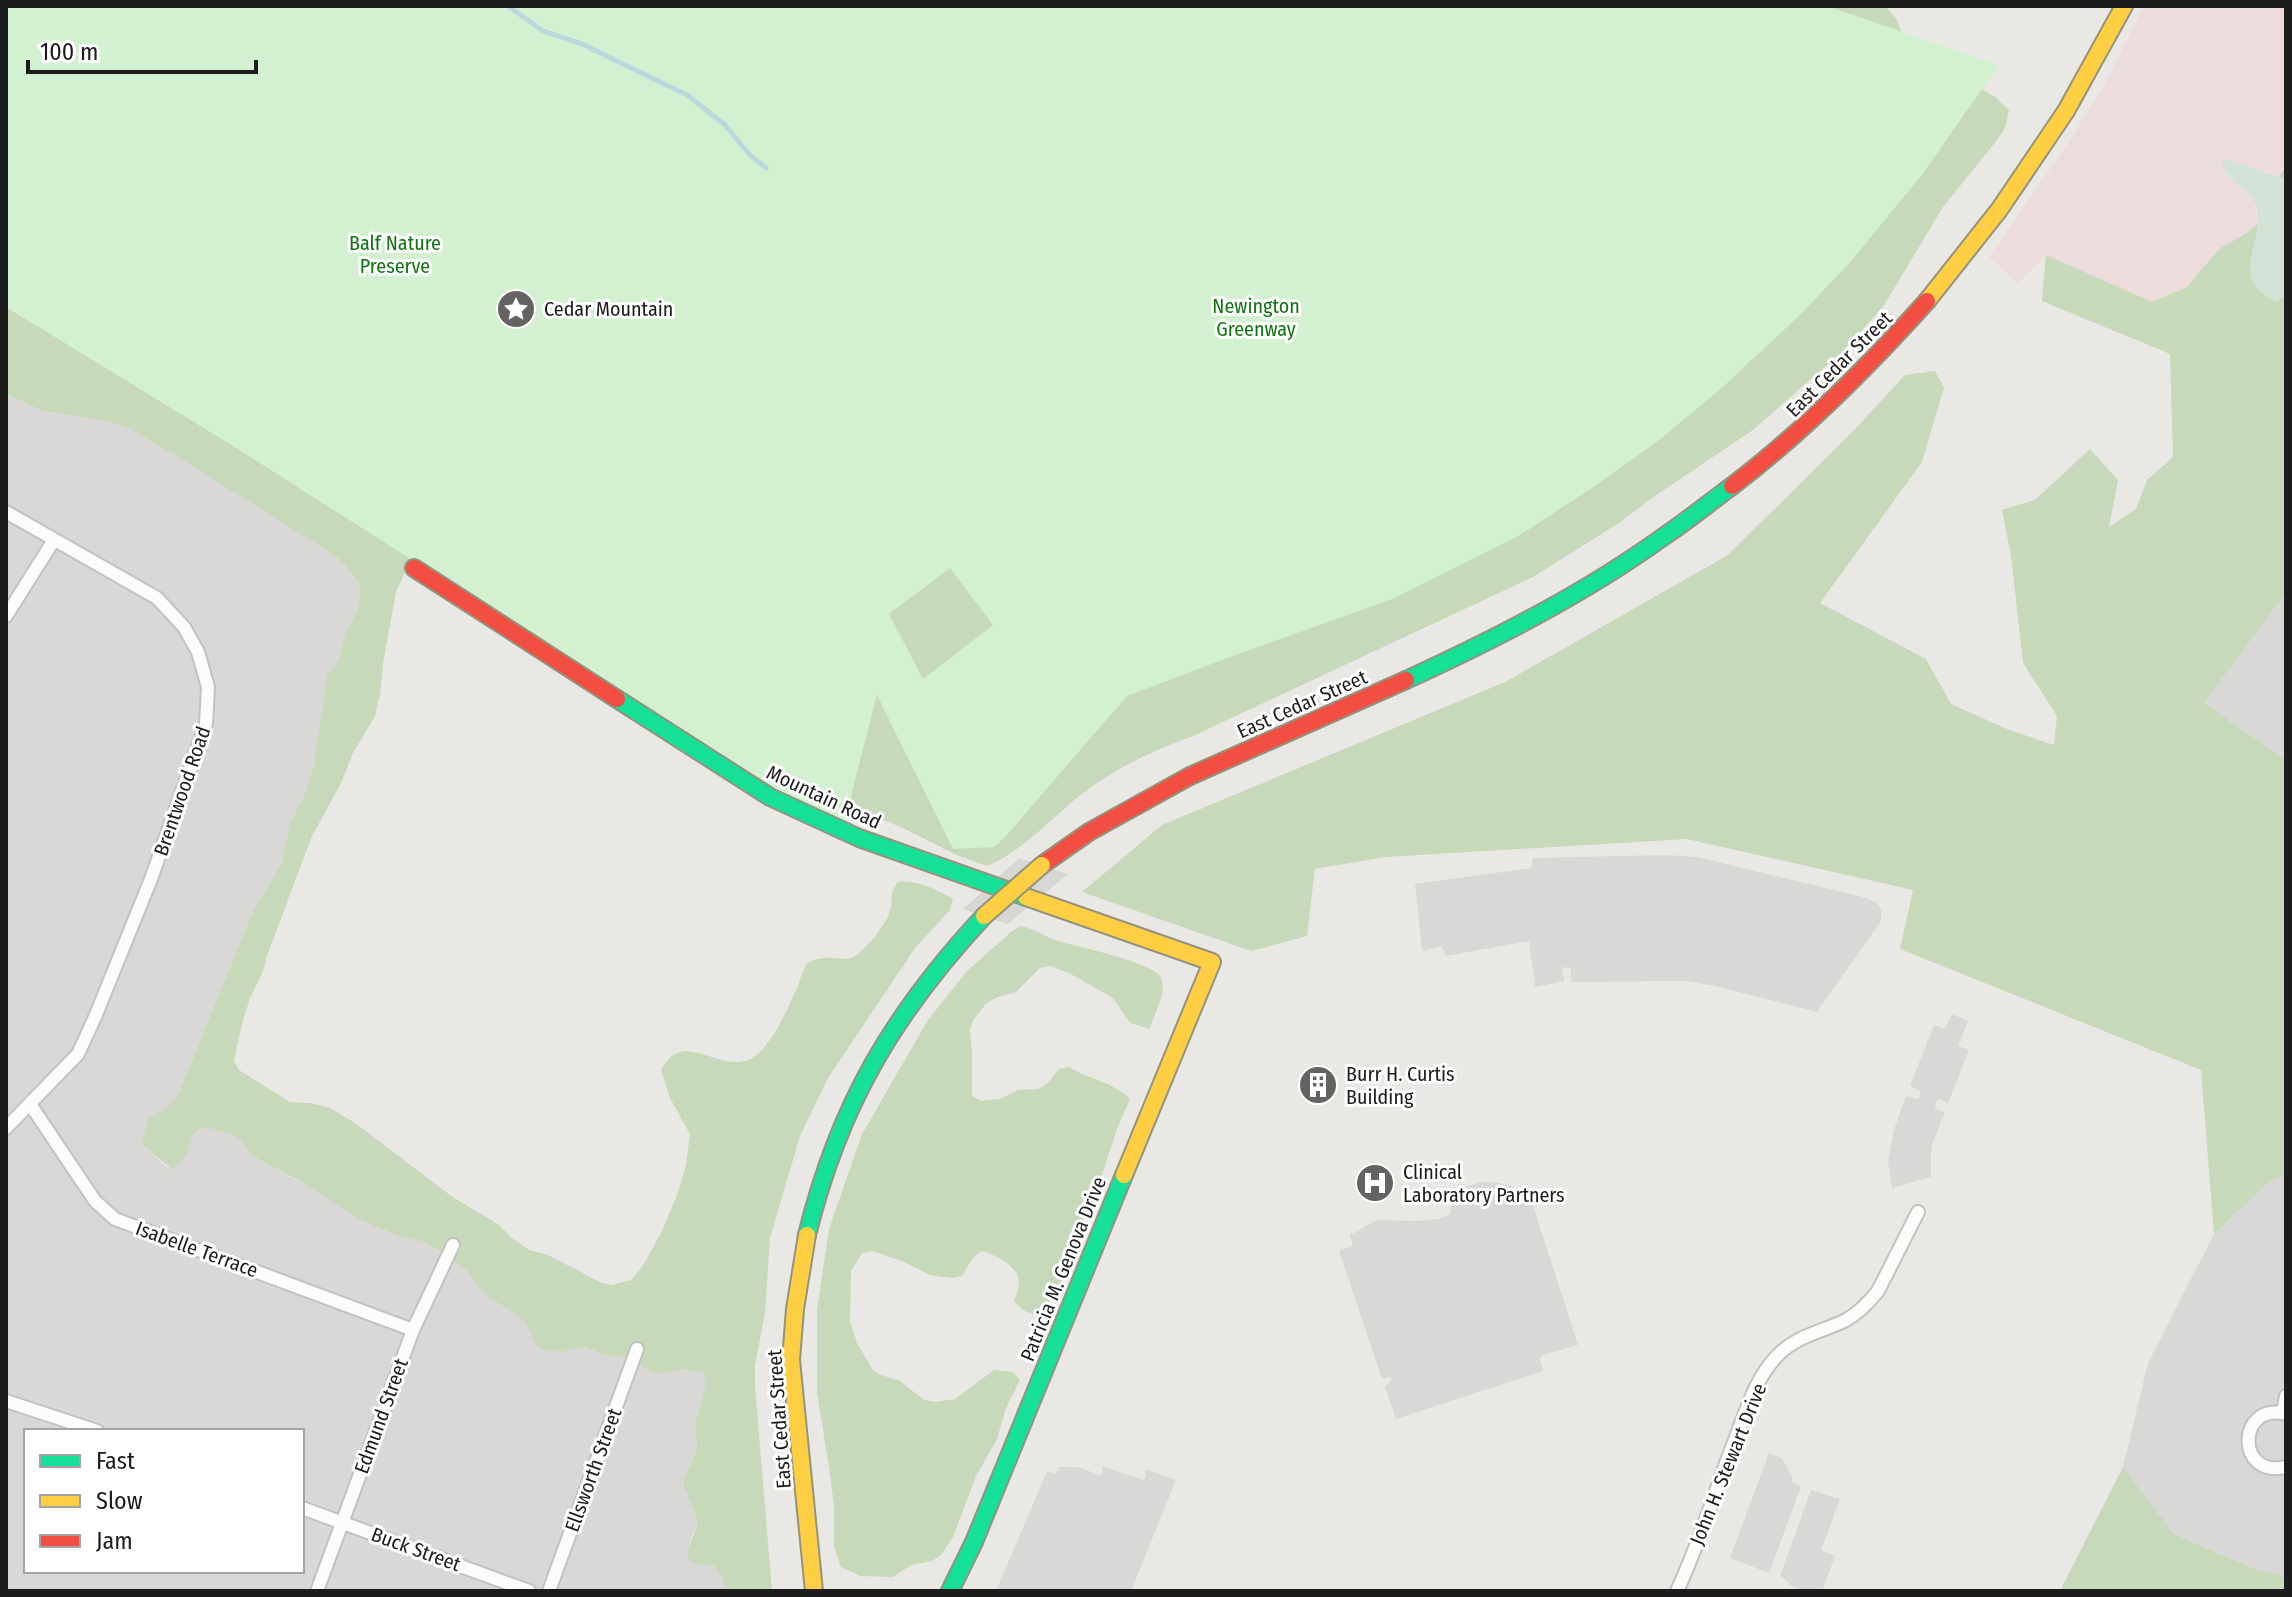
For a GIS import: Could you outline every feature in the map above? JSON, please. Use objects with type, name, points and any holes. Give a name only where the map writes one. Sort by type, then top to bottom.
[{"type":"main road","name":"East Cedar Street","points":[[814,1591],[791,1366],[798,1279],[809,1224],[832,1151],[870,1069],[924,985],[954,948],[984,916],[1042,865],[1095,828],[1153,795],[1536,618],[1636,557],[1752,472],[1822,412],[1859,375],[1965,257],[2054,130],[2124,6]]},
{"type":"main road","name":"Mountain Road","points":[[414,568],[770,797],[859,838],[1212,962]]},
{"type":"main road","name":"Patricia M. Genova Drive","points":[[950,1591],[974,1542],[1212,962]]},
{"type":"street","name":"Brentwood Road","points":[[6,512],[157,598],[184,627],[198,652],[208,687],[206,724],[151,879],[95,1017],[78,1054],[6,1128]]},
{"type":"street","points":[[6,616],[54,540]]},
{"type":"street","name":"Isabelle Terrace","points":[[30,1104],[95,1201],[115,1219],[413,1330]]},
{"type":"street","name":"John H. Stewart Drive","points":[[1677,1591],[1762,1376],[1790,1345],[1850,1318],[1870,1300],[1878,1291],[1918,1212]]},
{"type":"street","name":"Edmund Street","points":[[317,1591],[413,1330],[453,1245]]},
{"type":"street","name":"Ellsworth Street","points":[[549,1591],[637,1349]]},
{"type":"street","points":[[2286,1396],[2285,1414],[2266,1414],[2258,1418],[2248,1435],[2251,1454],[2265,1467],[2286,1467]]},
{"type":"street","points":[[6,1401],[91,1429]]},
{"type":"street","name":"Buck Street","points":[[304,1509],[529,1591]]},
{"type":"shaded area","points":[[2144,6],[2286,6],[2286,167],[2279,176],[2220,157],[2227,175],[2254,201],[2258,224],[2219,249],[2187,287],[2152,302],[2046,255],[2018,283],[1989,257],[2106,82]]},
{"type":"shaded area","points":[[2220,157],[2286,179],[2286,295],[2277,302],[2261,292],[2253,281],[2250,269],[2258,215],[2254,201],[2230,178]]},
{"type":"shaded area","points":[[6,394],[40,410],[125,426],[324,549],[341,561],[360,586],[359,605],[346,632],[338,661],[327,676],[313,769],[290,823],[281,865],[254,909],[177,1097],[148,1119],[141,1144],[168,1168],[187,1153],[198,1129],[208,1128],[231,1134],[261,1161],[402,1237],[424,1242],[442,1252],[466,1270],[484,1294],[526,1323],[534,1342],[562,1352],[583,1347],[625,1358],[662,1374],[684,1369],[704,1371],[706,1387],[695,1422],[697,1448],[684,1486],[698,1521],[689,1544],[713,1565],[726,1591],[6,1591]]},
{"type":"shaded area","points":[[2286,593],[2286,760],[2204,703]]},
{"type":"shaded area","points":[[1698,857],[1867,898],[1881,909],[1881,921],[1817,1012],[1686,981],[1571,982],[1571,969],[1566,967],[1562,972],[1565,981],[1535,987],[1529,941],[1446,956],[1441,946],[1422,951],[1415,884],[1531,868],[1533,858]]},
{"type":"shaded area","points":[[1952,1014],[1968,1021],[1958,1046],[1969,1050],[1948,1103],[1939,1099],[1935,1104],[1936,1109],[1945,1112],[1931,1147],[1931,1177],[1892,1188],[1888,1161],[1894,1130],[1906,1096],[1918,1099],[1921,1094],[1910,1086],[1934,1025],[1945,1029]]},
{"type":"shaded area","points":[[2286,1175],[2286,1576],[2257,1570],[2174,1534],[2123,1467],[2148,1363],[2214,1234],[2271,1180]]},
{"type":"shaded area","points":[[1481,1182],[1500,1183],[1513,1187],[1515,1192],[1528,1190],[1578,1345],[1542,1355],[1543,1371],[1396,1419],[1385,1387],[1390,1377],[1382,1379],[1339,1251],[1353,1246],[1350,1235],[1377,1220],[1417,1221],[1438,1219],[1450,1214],[1454,1190]]},
{"type":"shaded area","points":[[1769,1453],[1782,1458],[1792,1482],[1801,1487],[1769,1573],[1730,1558]]},
{"type":"shaded area","points":[[1102,1466],[1143,1480],[1146,1477],[1145,1469],[1176,1480],[1131,1591],[996,1591],[1047,1471],[1055,1474],[1059,1467],[1079,1467],[1099,1475],[1103,1473]]},
{"type":"shaded area","points":[[1811,1490],[1840,1499],[1821,1550],[1835,1556],[1822,1591],[1806,1591],[1789,1585],[1780,1576]]},
{"type":"green space","name":"Balf Nature Preserve","points":[[6,6],[1885,6],[1897,20],[1904,39],[1994,96],[2009,110],[2005,128],[1943,207],[1883,307],[1843,351],[1753,430],[1619,523],[1533,577],[1191,737],[1150,753],[1098,782],[1027,841],[987,866],[775,773],[416,556],[411,559],[396,592],[375,716],[311,838],[244,1016],[234,1061],[239,1070],[290,1102],[330,1108],[355,1123],[454,1198],[498,1224],[529,1250],[548,1255],[602,1283],[612,1285],[631,1280],[644,1264],[662,1231],[686,1165],[690,1134],[670,1098],[661,1070],[670,1058],[680,1052],[690,1052],[738,1062],[759,1053],[784,1017],[806,964],[821,958],[847,959],[860,953],[885,923],[898,882],[926,886],[953,899],[950,910],[915,948],[828,1078],[800,1136],[770,1238],[765,1313],[755,1365],[772,1591],[726,1591],[713,1565],[692,1562],[688,1558],[698,1521],[684,1480],[697,1448],[695,1422],[706,1387],[704,1372],[684,1369],[663,1374],[652,1372],[625,1358],[583,1347],[562,1352],[541,1349],[534,1342],[526,1323],[484,1294],[466,1270],[442,1252],[424,1242],[402,1237],[363,1221],[261,1161],[231,1134],[208,1128],[198,1129],[187,1153],[173,1170],[141,1144],[148,1119],[177,1097],[254,909],[281,865],[290,823],[313,769],[327,676],[338,661],[346,632],[359,606],[360,586],[341,561],[324,549],[125,426],[40,410],[6,394]]},
{"type":"green space","name":"Newington Greenway","points":[[6,6],[1827,6],[1999,65],[1921,176],[1852,260],[1802,313],[1724,386],[1663,437],[1520,535],[1392,599],[1127,696],[994,847],[953,849],[877,695],[844,823],[775,795],[233,446],[6,307]],"holes":[[[950,568],[993,625],[923,679],[889,614]]]},
{"type":"green space","points":[[2286,167],[2286,593],[2204,703],[2286,760],[2286,1175],[2271,1180],[2214,1234],[2201,1070],[1900,949],[1913,890],[1687,839],[1385,857],[1315,869],[1307,936],[1251,951],[1082,892],[1162,825],[1505,682],[1728,555],[1905,375],[1935,371],[1944,388],[1922,462],[1820,603],[1926,659],[1951,704],[2009,730],[2054,745],[2057,716],[2023,663],[2011,556],[2002,510],[2035,500],[2090,449],[2118,480],[2109,527],[2136,509],[2147,480],[2173,457],[2170,354],[2042,301],[2046,255],[2152,302],[2187,287],[2219,249],[2258,224]]},
{"type":"green space","points":[[1021,926],[1056,940],[1143,965],[1160,976],[1162,996],[1150,1029],[1130,1023],[1113,998],[1050,966],[1040,968],[1016,992],[986,1004],[973,1020],[970,1031],[972,1096],[981,1101],[1000,1099],[1018,1090],[1038,1089],[1047,1084],[1059,1069],[1069,1067],[1130,1099],[1097,1190],[1079,1229],[1068,1271],[1046,1308],[1038,1315],[1024,1311],[1014,1301],[1019,1282],[1010,1265],[981,1251],[962,1276],[951,1278],[930,1275],[872,1251],[862,1253],[851,1271],[850,1321],[857,1343],[872,1369],[881,1375],[900,1381],[924,1400],[935,1402],[955,1399],[994,1370],[1013,1372],[1020,1380],[1006,1408],[997,1439],[976,1476],[953,1537],[941,1555],[932,1561],[911,1565],[893,1577],[860,1576],[841,1567],[834,1547],[834,1506],[817,1392],[817,1310],[829,1229],[862,1134],[928,1020],[967,971]]},
{"type":"green space","points":[[2123,1467],[2174,1534],[2257,1570],[2286,1576],[2286,1591],[2060,1591]]},
{"type":"pier","points":[[1019,858],[1068,874],[1008,924],[963,909]]},
{"type":"waterway","points":[[508,6],[543,31],[582,44],[687,95],[725,125],[750,155],[766,168]]},
{"type":"traffic: fast","points":[[1406,680],[1506,632],[1570,596],[1633,558],[1732,486]]},
{"type":"traffic: fast","points":[[617,699],[770,797],[859,838],[1026,897]]},
{"type":"traffic: fast","points":[[807,1235],[835,1144],[873,1064],[922,989],[984,916]]},
{"type":"traffic: fast","points":[[950,1591],[974,1542],[1124,1175]]},
{"type":"traffic: slow","points":[[1927,301],[1999,210],[2066,111],[2124,6]]},
{"type":"traffic: slow","points":[[984,916],[1042,865]]},
{"type":"traffic: slow","points":[[1026,897],[1212,962],[1124,1175]]},
{"type":"traffic: slow","points":[[807,1235],[795,1309],[791,1360],[814,1591]]},
{"type":"traffic: jam","points":[[1732,486],[1834,398],[1927,301]]},
{"type":"traffic: jam","points":[[414,568],[617,699]]},
{"type":"traffic: jam","points":[[1042,865],[1089,832],[1190,776],[1406,680]]},
{"type":"place","name":"Cedar Mountain","points":[[516,309]]},
{"type":"place","name":"Burr H. Curtis Building","points":[[1318,1085]]},
{"type":"place","name":"Clinical Laboratory Partners","points":[[1375,1183]]}]
